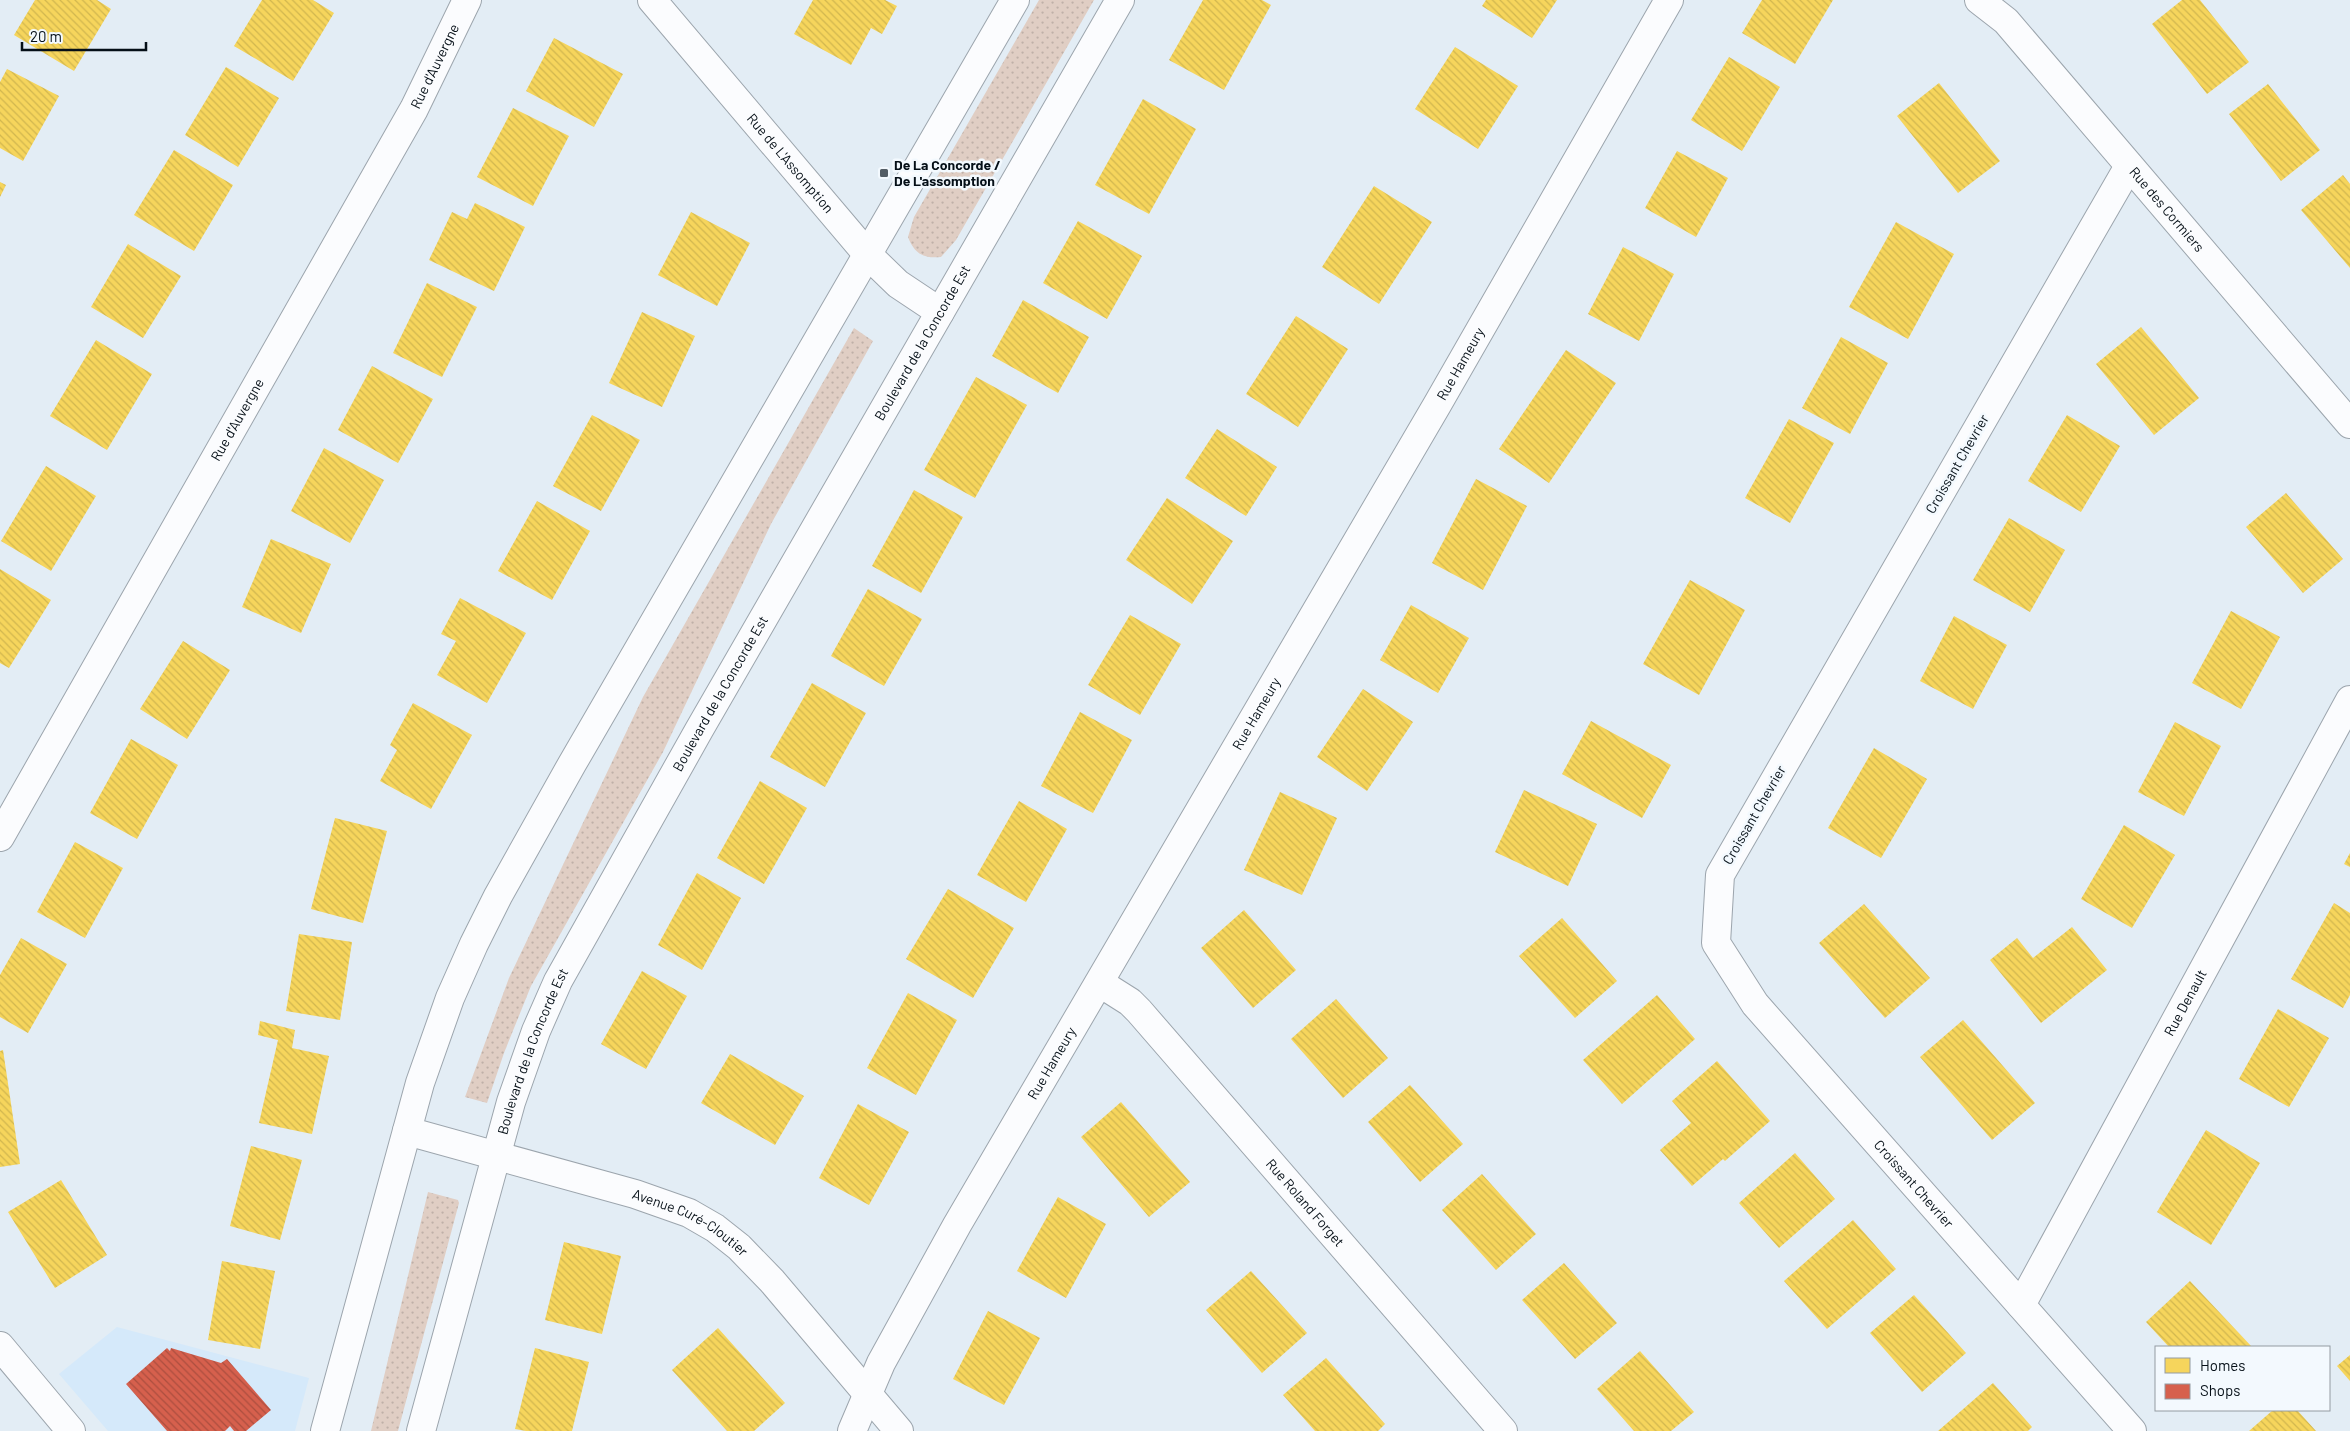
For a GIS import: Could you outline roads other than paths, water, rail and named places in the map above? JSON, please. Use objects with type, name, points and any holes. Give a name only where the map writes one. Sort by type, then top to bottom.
[{"type":"street","name":"Rue d'Auvergne","points":[[0,836],[414,109],[467,0]]},
{"type":"street","name":"Rue de L'Assomption","points":[[652,0],[868,255],[898,284],[940,312]]},
{"type":"street","points":[[325,1431],[429,1055],[450,998],[498,896],[572,764],[1015,0]]},
{"type":"street","name":"Boulevard de la Concorde Est","points":[[421,1431],[516,1085],[547,1005],[573,953],[699,730],[1120,0]]},
{"type":"street","name":"Rue Hameury","points":[[852,1431],[885,1354],[939,1256],[1437,406],[1669,0]]},
{"type":"street","name":"Rue des Cormiers","points":[[1979,0],[2006,21],[2350,424]]},
{"type":"street","name":"Croissant Chevrier","points":[[2129,166],[1720,875],[1716,944],[1756,1004],[2132,1431]]},
{"type":"street","name":"Rue Denault","points":[[2021,1305],[2350,700]]},
{"type":"street","name":"Rue Roland Forget","points":[[1100,983],[1139,1011],[1503,1431]]},
{"type":"street","name":"Avenue Curé-Cloutier","points":[[407,1131],[598,1183],[672,1206],[715,1228],[739,1247],[772,1281],[899,1431]]},
{"type":"street","points":[[0,1346],[71,1431]]},
{"type":"place","name":"De La Concorde / De L'assomption","points":[[884,173]]}]
